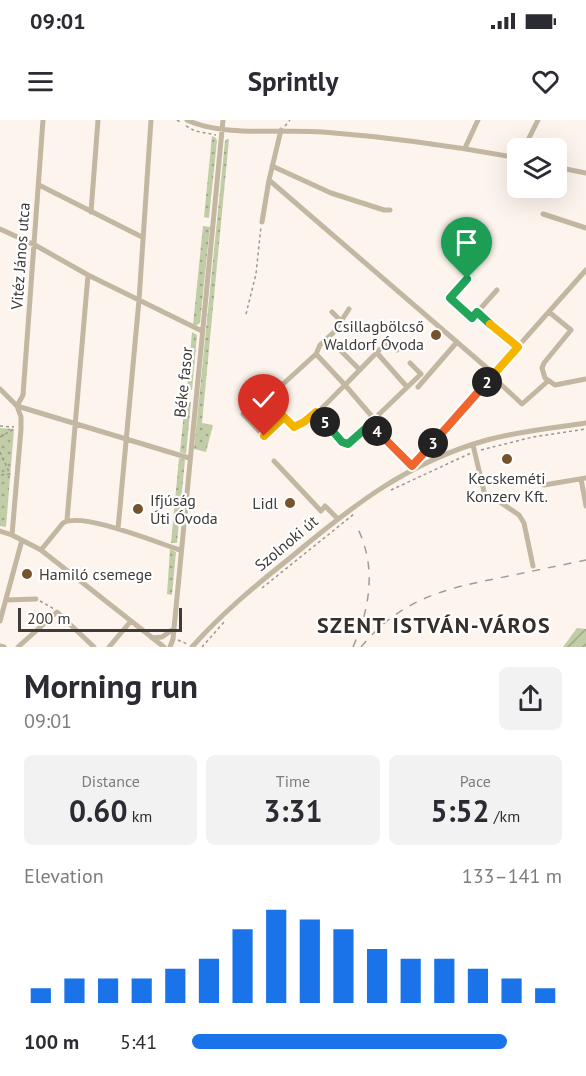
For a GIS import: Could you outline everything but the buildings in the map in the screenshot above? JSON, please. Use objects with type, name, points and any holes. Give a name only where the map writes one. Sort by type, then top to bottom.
[{"type":"street","name":"Vitéz János utca","points":[[12,535],[21,429],[21,417],[16,406],[23,395],[44,120]]},
{"type":"street","points":[[91,212],[98,120]]},
{"type":"street","points":[[118,529],[139,300],[151,120]]},
{"type":"street","points":[[187,120],[222,132],[320,131],[465,148],[507,156]]},
{"type":"street","name":"Béke fasor","points":[[170,647],[176,640],[173,628],[180,550],[223,120]]},
{"type":"street","points":[[465,148],[478,120]]},
{"type":"street","points":[[529,138],[538,120]]},
{"type":"street","points":[[262,222],[281,130]]},
{"type":"street","points":[[273,166],[331,193],[390,210]]},
{"type":"street","points":[[567,169],[586,173]]},
{"type":"street","points":[[269,180],[457,342],[522,404],[548,381]]},
{"type":"street","points":[[39,186],[142,237]]},
{"type":"street","points":[[543,214],[586,228]]},
{"type":"street","points":[[0,230],[35,245],[202,331]]},
{"type":"street","points":[[407,473],[586,270]]},
{"type":"street","points":[[41,550],[67,520],[88,274]]},
{"type":"street","points":[[467,279],[450,298],[472,318],[497,290]]},
{"type":"street","points":[[349,309],[328,338],[320,345],[316,354],[271,395],[270,401],[294,427],[316,412],[388,341],[397,351]]},
{"type":"street","points":[[332,312],[341,321]]},
{"type":"street","points":[[477,312],[518,347]]},
{"type":"street","points":[[549,312],[571,330],[544,363],[543,372],[548,381],[555,385],[586,379]]},
{"type":"street","points":[[328,338],[360,370]]},
{"type":"street","points":[[418,387],[457,342]]},
{"type":"street","points":[[377,353],[408,387]]},
{"type":"street","points":[[316,354],[375,420]]},
{"type":"street","points":[[316,412],[342,442],[348,444],[421,374],[410,363]]},
{"type":"street","points":[[0,389],[16,406],[189,458]]},
{"type":"street","points":[[255,403],[243,414],[264,436],[284,417]]},
{"type":"street","points":[[375,420],[373,425],[377,431],[412,466]]},
{"type":"street","name":"Szolnoki út","points":[[190,646],[224,613],[337,518],[385,485],[446,454],[473,445],[515,434],[586,423]]},
{"type":"street","points":[[473,445],[486,500],[494,498],[519,515],[524,524],[533,566]]},
{"type":"street","points":[[274,461],[321,511],[326,506],[337,518]]},
{"type":"street","points":[[544,485],[584,478],[586,506]]},
{"type":"street","points":[[67,520],[92,522],[180,550]]},
{"type":"street","points":[[0,531],[41,550],[164,647]]},
{"type":"street","points":[[0,621],[22,540]]},
{"type":"street","points":[[0,585],[9,587]]},
{"type":"street","points":[[6,600],[36,599]]},
{"type":"street","points":[[18,647],[57,612],[94,647]]},
{"type":"street","points":[[109,647],[131,621]]},
{"type":"street","points":[[152,638],[162,638],[168,635],[173,628]]},
{"type":"street","points":[[175,647],[176,640]]},
{"type":"path","points":[[177,120],[195,131],[222,132]]},
{"type":"path","points":[[281,130],[290,120]]},
{"type":"path","points":[[246,314],[256,274],[262,222]]},
{"type":"path","points":[[0,426],[14,428],[0,436]]},
{"type":"path","points":[[389,490],[474,452],[533,437],[586,429]]},
{"type":"path","points":[[0,452],[10,474],[0,475]]},
{"type":"path","points":[[261,589],[357,512]]},
{"type":"path","points":[[36,599],[46,603],[57,612]]},
{"type":"path","points":[[202,647],[228,618]]},
{"type":"path","points":[[176,640],[190,646]]},
{"type":"green space","points":[[212,136],[217,141],[209,218],[204,217]]},
{"type":"green space","points":[[227,139],[229,139],[202,423],[213,425],[206,452],[194,449]]},
{"type":"green space","points":[[203,226],[210,227],[200,323],[193,325]]},
{"type":"green space","points":[[192,332],[197,335],[192,390],[187,389]]},
{"type":"green space","points":[[185,402],[191,402],[186,454],[180,452]]},
{"type":"green space","points":[[0,428],[14,429],[6,527],[0,526]]},
{"type":"green space","points":[[179,458],[185,460],[177,543],[171,543]]},
{"type":"green space","points":[[170,549],[176,552],[172,595],[167,594]]},
{"type":"green space","points":[[577,628],[586,629],[586,647],[563,647]]},
{"type":"railway","points":[[353,647],[364,617],[369,587],[367,557],[357,527]]},
{"type":"railway","points":[[361,647],[391,618],[407,607],[441,592],[586,560]]},
{"type":"place","name":"Csillagbölcső Waldorf Óvoda","points":[[436,335]]},
{"type":"place","name":"Kecskeméti Konzerv Kft.","points":[[507,459]]},
{"type":"place","name":"Lidl","points":[[290,503]]},
{"type":"place","name":"Ifjúság Úti Óvoda","points":[[138,509]]},
{"type":"place","name":"Hamiló csemege","points":[[27,574]]},
{"type":"district","name":"SZENT ISTVÁN-VÁROS","points":[[434,625]]},
{"type":"route","points":[[264,436],[284,417],[294,427],[316,412],[342,442],[348,444],[375,420],[373,425],[377,431],[412,466],[518,347],[477,312],[472,318],[450,298],[467,279]]}]
